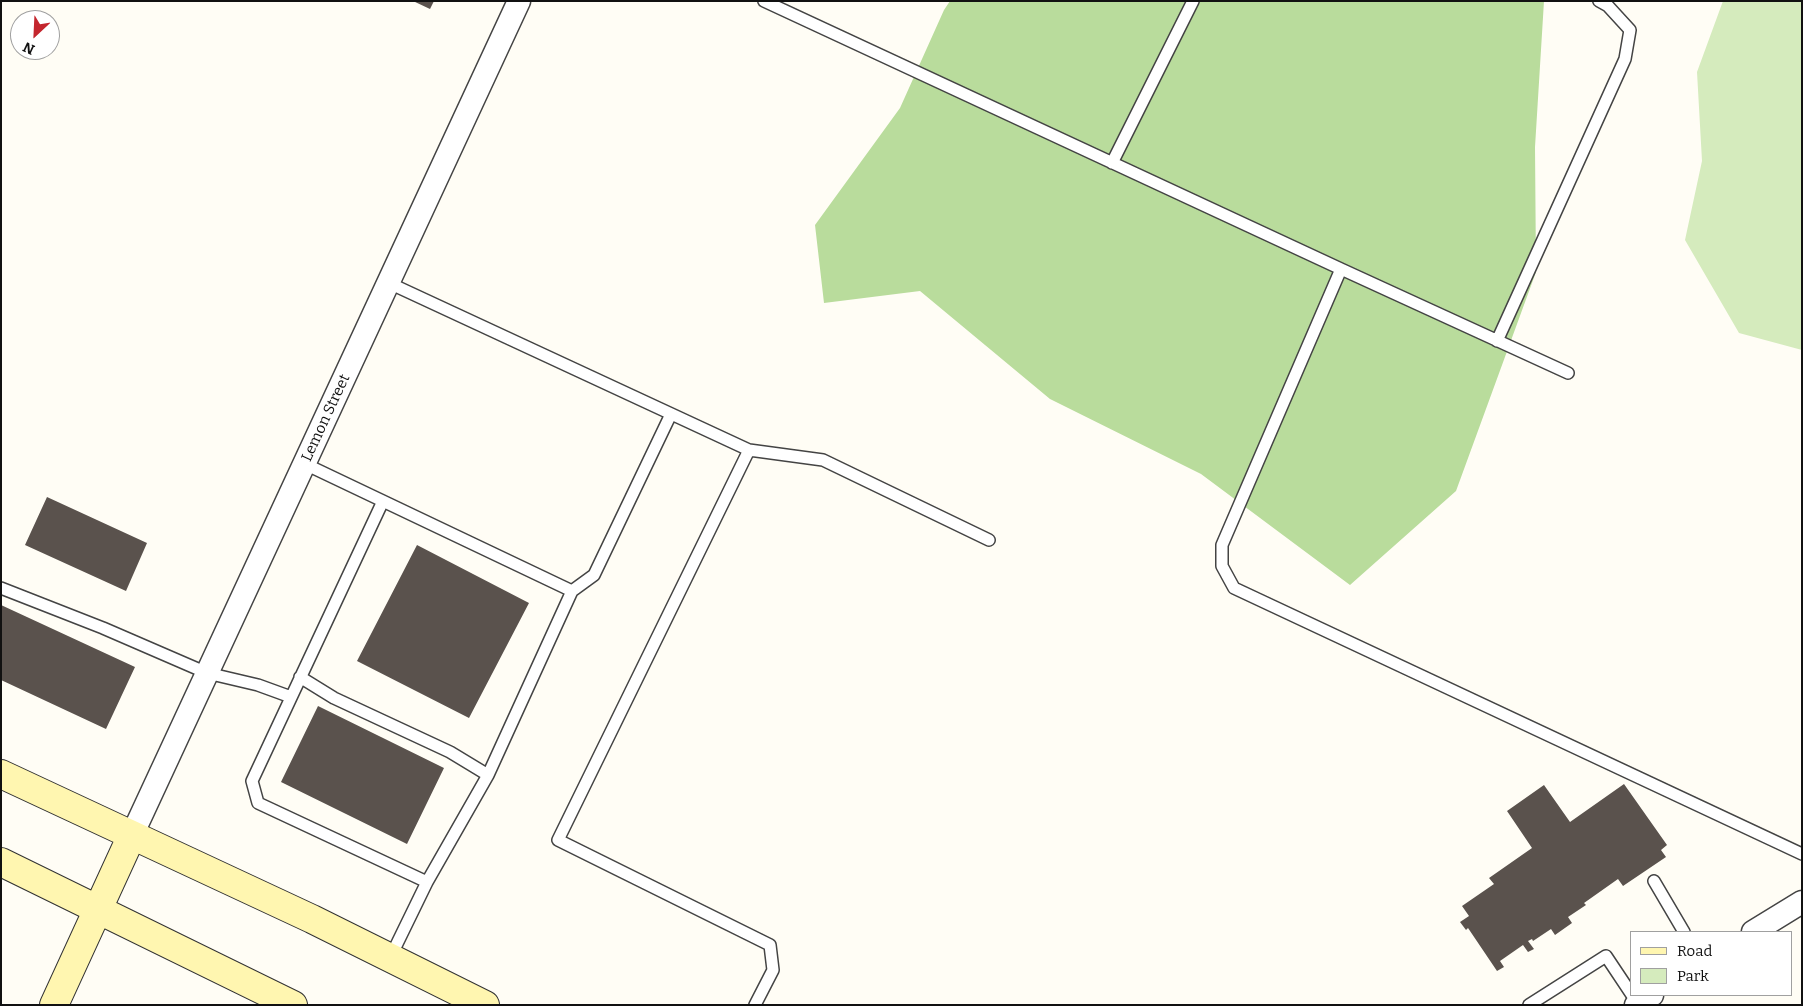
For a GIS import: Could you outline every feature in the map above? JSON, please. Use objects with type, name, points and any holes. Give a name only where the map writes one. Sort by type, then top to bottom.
[{"type":"main road","points":[[1,774],[132,834],[485,1005]]},
{"type":"main road","points":[[54,1005],[132,834]]},
{"type":"main road","points":[[1,862],[293,1005]]},
{"type":"street","name":"Lemon Street","points":[[132,834],[519,1]]},
{"type":"street","points":[[1755,931],[1802,902]]},
{"type":"lane","points":[[764,1],[1341,270],[1568,373]]},
{"type":"lane","points":[[1112,163],[1193,1]]},
{"type":"lane","points":[[1497,340],[1625,59],[1630,30],[1608,6],[1599,1]]},
{"type":"lane","points":[[1341,270],[1222,545],[1222,566],[1234,588],[1802,854]]},
{"type":"lane","points":[[388,283],[749,450],[823,460],[989,540]]},
{"type":"lane","points":[[390,958],[427,882],[488,775],[572,591],[594,575],[671,414]]},
{"type":"lane","points":[[749,450],[558,840],[770,945],[773,970],[755,1005]]},
{"type":"lane","points":[[305,464],[572,591]]},
{"type":"lane","points":[[383,501],[252,781],[258,803],[427,882]]},
{"type":"lane","points":[[1,588],[103,628],[207,673],[258,685],[291,697]]},
{"type":"lane","points":[[300,677],[334,698],[450,752],[488,775]]},
{"type":"lane","points":[[1654,881],[1683,931]]},
{"type":"lane","points":[[1529,1005],[1606,956],[1630,986]]},
{"type":"green space","points":[[950,1],[1544,1],[1535,147],[1536,272],[1456,491],[1350,585],[1201,474],[1050,399],[920,291],[824,303],[815,225],[900,108],[944,10]]},
{"type":"green space","points":[[1723,1],[1802,1],[1802,350],[1739,333],[1685,240],[1702,161],[1697,72]]},
{"type":"building","points":[[413,1],[434,1],[430,9]]},
{"type":"building","points":[[47,497],[147,543],[126,591],[25,545]]},
{"type":"building","points":[[417,545],[529,603],[469,718],[357,661]]},
{"type":"building","points":[[1,605],[135,667],[106,729],[1,680]]},
{"type":"building","points":[[318,706],[444,768],[407,844],[281,782]]},
{"type":"building","points":[[1624,784],[1667,845],[1661,850],[1666,857],[1623,886],[1618,879],[1568,917],[1572,923],[1555,935],[1551,929],[1533,941],[1532,939],[1528,941],[1534,949],[1528,952],[1523,945],[1500,961],[1504,967],[1497,971],[1468,928],[1466,930],[1460,922],[1469,916],[1462,906],[1494,884],[1489,878],[1532,848],[1507,811],[1544,785],[1570,822]]}]
